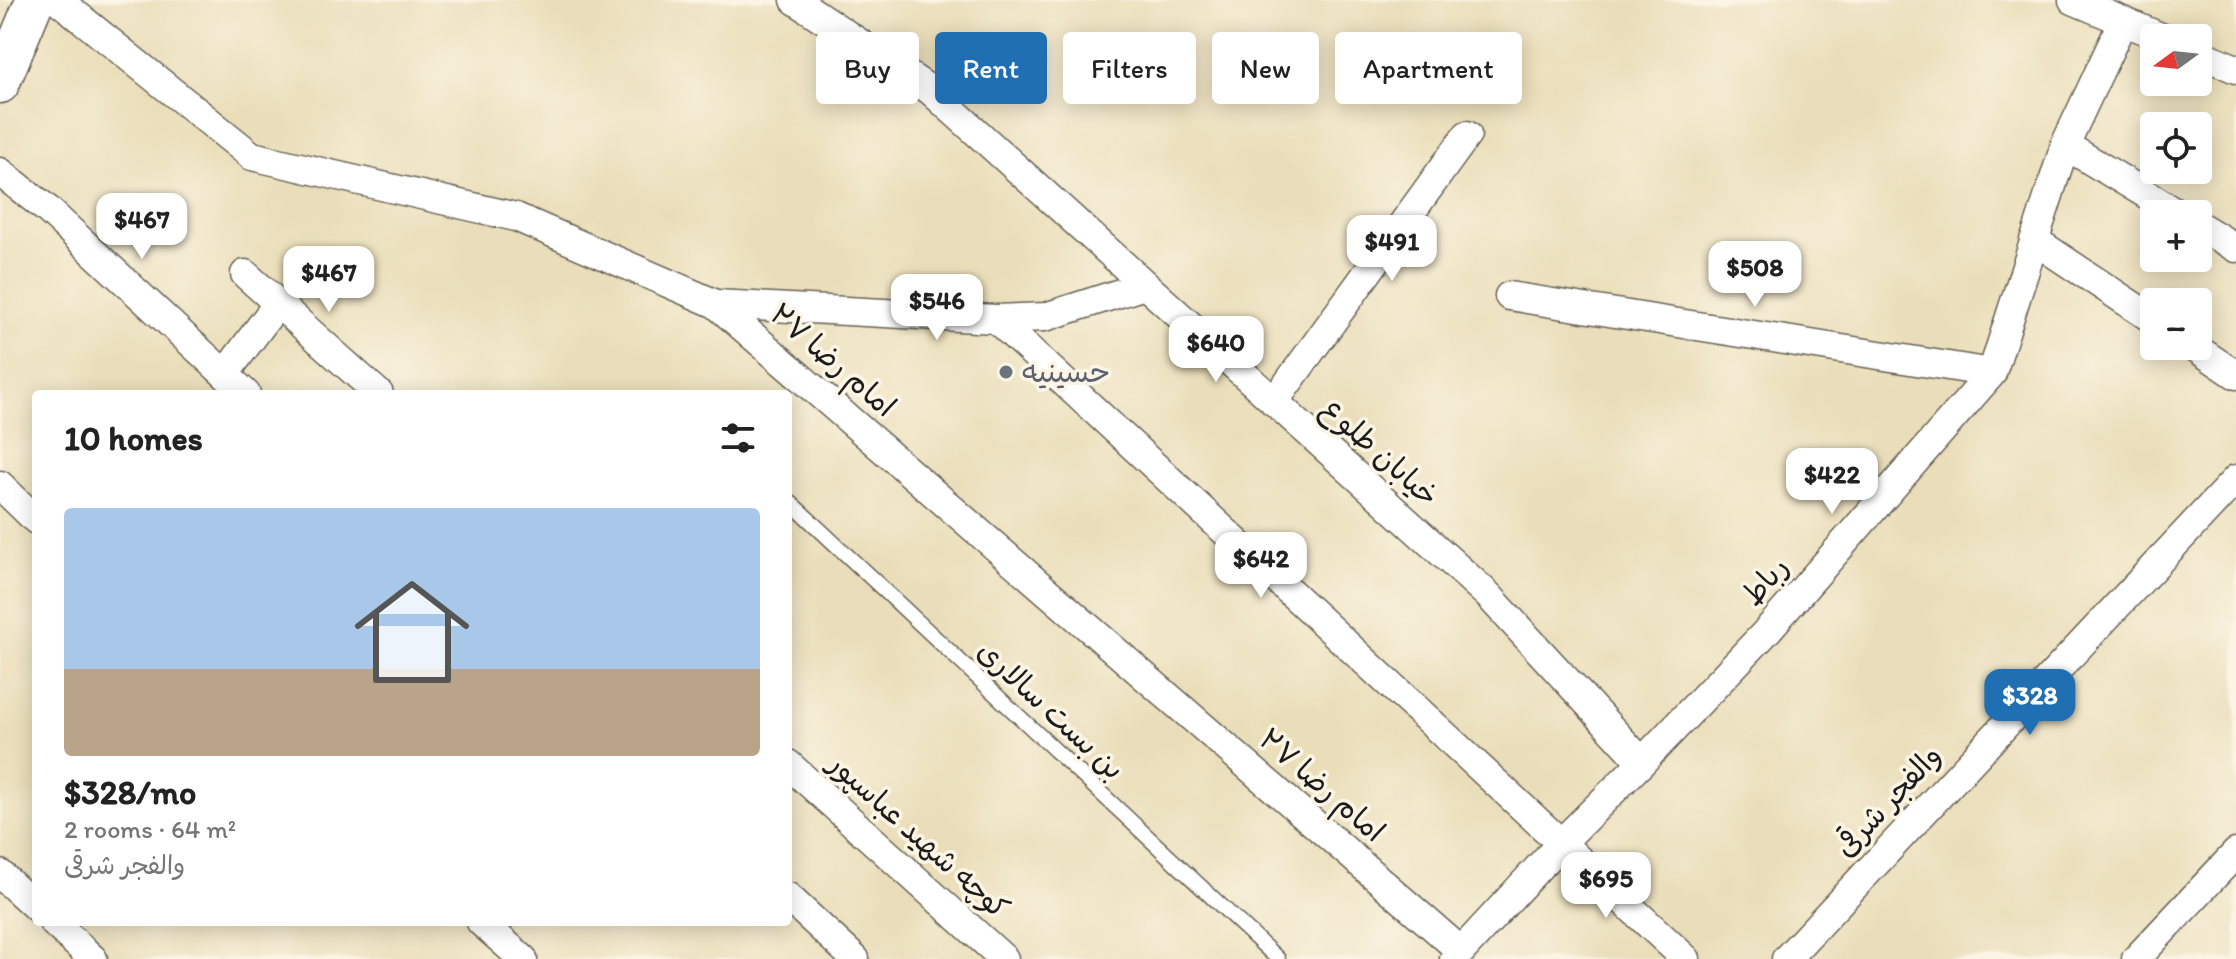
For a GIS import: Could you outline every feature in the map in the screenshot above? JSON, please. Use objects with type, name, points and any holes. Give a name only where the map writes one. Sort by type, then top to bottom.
[{"type":"main road","points":[[0,84],[35,0]]},
{"type":"street","name":"امام رضا ۲۷","points":[[58,0],[252,156],[516,217],[716,304],[1458,955]]},
{"type":"street","name":"خیابان طلوع","points":[[795,0],[930,90],[1488,595],[1642,762]]},
{"type":"street","points":[[2073,0],[2140,28]]},
{"type":"street","name":"رباط","points":[[1458,955],[1562,842],[1766,632],[1992,373],[2065,145],[2123,21]]},
{"type":"street","points":[[2212,59],[2236,69]]},
{"type":"street","points":[[1274,402],[1467,135]]},
{"type":"street","points":[[2065,145],[2156,200]]},
{"type":"street","points":[[0,172],[48,210],[242,390]]},
{"type":"street","points":[[2212,233],[2236,248]]},
{"type":"street","points":[[2034,240],[2140,311]]},
{"type":"street","points":[[245,274],[375,390]]},
{"type":"street","points":[[716,304],[996,319],[1045,317],[1145,285]]},
{"type":"street","points":[[1509,296],[1992,373]]},
{"type":"street","points":[[225,374],[278,303]]},
{"type":"street","points":[[996,319],[1686,959]]},
{"type":"street","points":[[2212,359],[2236,375]]},
{"type":"street","name":"والفجر شرقی","points":[[1786,959],[2236,479]]},
{"type":"street","points":[[0,485],[32,516]]},
{"type":"street","name":"کوچه شهید عباسپور","points":[[792,768],[1004,959]]},
{"type":"street","points":[[2136,959],[2236,853]]},
{"type":"street","points":[[0,874],[32,903]]},
{"type":"street","points":[[792,901],[855,959]]},
{"type":"street","points":[[57,926],[93,959]]},
{"type":"street","points":[[486,926],[523,959]]},
{"type":"lane","name":"بن بست سالاری","points":[[792,504],[1278,959]]},
{"type":"place","name":"حسینیه","points":[[1006,372]]}]
